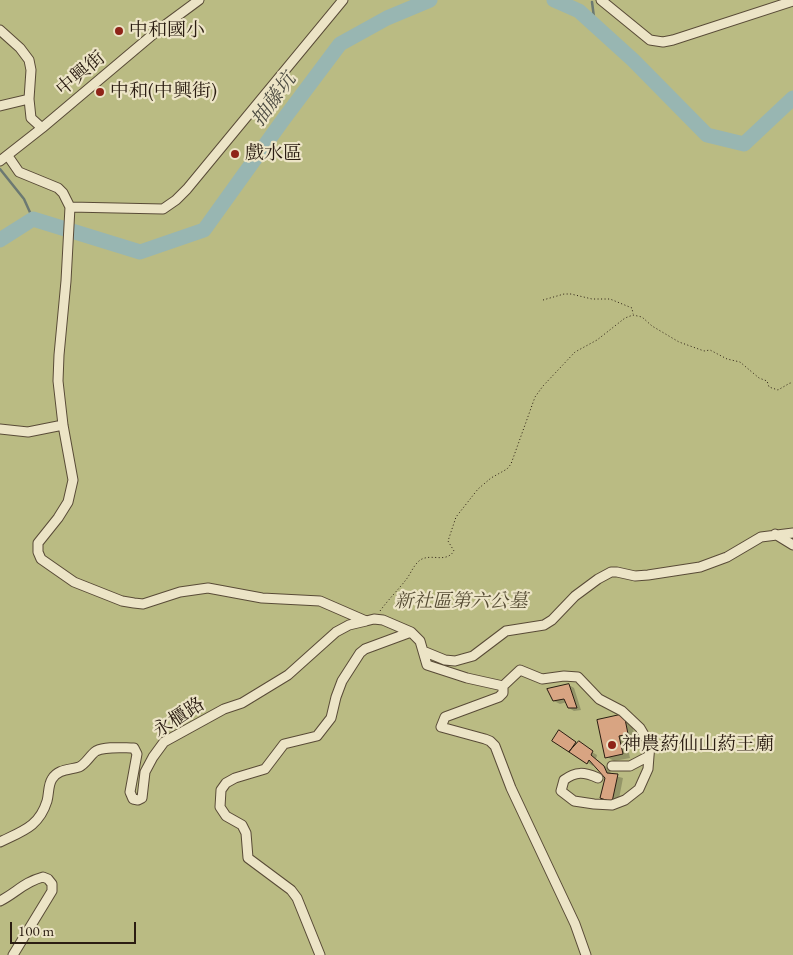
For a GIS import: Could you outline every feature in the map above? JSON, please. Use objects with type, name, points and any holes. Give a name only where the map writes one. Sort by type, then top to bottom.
[{"type":"street","name":"中興街","points":[[4,158],[157,31],[199,0]]},
{"type":"street","points":[[70,208],[163,210],[187,190],[343,0]]},
{"type":"street","points":[[601,0],[650,40],[662,42],[793,1]]},
{"type":"street","points":[[0,30],[20,48],[28,60],[31,70],[29,99],[31,118],[42,128]]},
{"type":"street","points":[[0,106],[29,99]]},
{"type":"street","points":[[4,158],[19,172],[58,188],[63,193],[70,208],[58,382],[63,425],[73,480],[68,502],[38,543],[38,552],[41,559],[74,582],[122,601],[143,604],[180,592],[208,588],[262,598],[320,600],[370,620],[383,620],[411,632],[420,641],[427,665],[467,678],[503,686]]},
{"type":"street","points":[[0,429],[28,432],[63,425]]},
{"type":"street","points":[[423,651],[445,660],[455,661],[473,656],[506,631],[544,625],[552,620],[575,596],[610,572],[635,576],[700,567],[727,557],[761,538],[775,534],[793,533]]},
{"type":"street","points":[[775,534],[793,545]]},
{"type":"street","name":"永櫃路","points":[[0,842],[30,827],[38,820],[43,813],[51,781],[56,774],[81,766],[96,752],[106,749],[134,748],[137,754],[130,792],[133,799],[138,800],[142,798],[145,772],[164,742],[224,708],[242,703],[288,674],[336,632],[370,620]]},
{"type":"street","points":[[320,955],[297,898],[291,890],[248,858],[246,833],[242,825],[226,816],[220,808],[221,790],[226,783],[235,778],[265,769],[284,744],[317,736],[331,718],[342,681],[360,653],[365,649],[411,632]]},
{"type":"street","points":[[586,955],[576,924],[510,788],[495,746],[485,739],[441,727],[445,717],[499,697],[503,693],[503,686],[520,670],[542,678],[578,677],[599,699],[622,711],[640,728],[650,745],[648,769],[639,789],[625,800],[612,805],[594,804],[574,801],[561,791],[564,780],[570,776],[585,772],[598,778]]},
{"type":"street","points":[[612,766],[630,766],[649,756]]},
{"type":"street","points":[[0,901],[35,879],[43,877],[52,884],[52,891],[13,955]]},
{"type":"path","points":[[543,300],[564,294],[592,299],[610,299],[632,308],[633,315]]},
{"type":"path","points":[[370,620],[408,578],[418,562],[429,557],[442,558],[452,555],[454,551],[448,541],[454,520],[478,489],[491,478],[507,469],[511,464],[535,397],[543,386],[575,352],[597,340],[625,318],[633,315],[642,317],[652,326],[679,342],[704,351],[710,350],[727,359],[740,362],[759,378],[767,381],[769,387],[778,390],[793,383]]},
{"type":"green space","name":"新社區第六公墓","points":[[0,0],[793,0],[793,955],[0,955]]},
{"type":"building","points":[[569,684],[577,708],[568,708],[564,699],[553,701],[547,689]]},
{"type":"building","name":"神農葯仙山葯王廟","points":[[624,714],[628,734],[619,736],[623,754],[605,758],[597,720]]},
{"type":"building","points":[[559,730],[576,742],[569,752],[552,741]]},
{"type":"building","points":[[579,741],[593,751],[591,755],[604,766],[607,773],[618,774],[612,802],[600,798],[605,778],[589,760],[587,764],[569,752]]},
{"type":"waterway","name":"抽藤坑","points":[[0,240],[33,219],[140,252],[204,230],[340,44],[387,18],[430,0]]},
{"type":"waterway","name":"抽藤坑","points":[[554,0],[579,11],[633,60],[707,135],[744,144],[793,98]]},
{"type":"waterway","points":[[592,2],[595,25]]},
{"type":"waterway","points":[[0,169],[24,199],[33,219]]},
{"type":"place","name":"中和國小","points":[[119,31]]},
{"type":"place","name":"中和(中興街)","points":[[100,92]]},
{"type":"place","name":"戲水區","points":[[235,154]]},
{"type":"place","name":"神農葯仙山葯王廟","points":[[612,745]]}]
